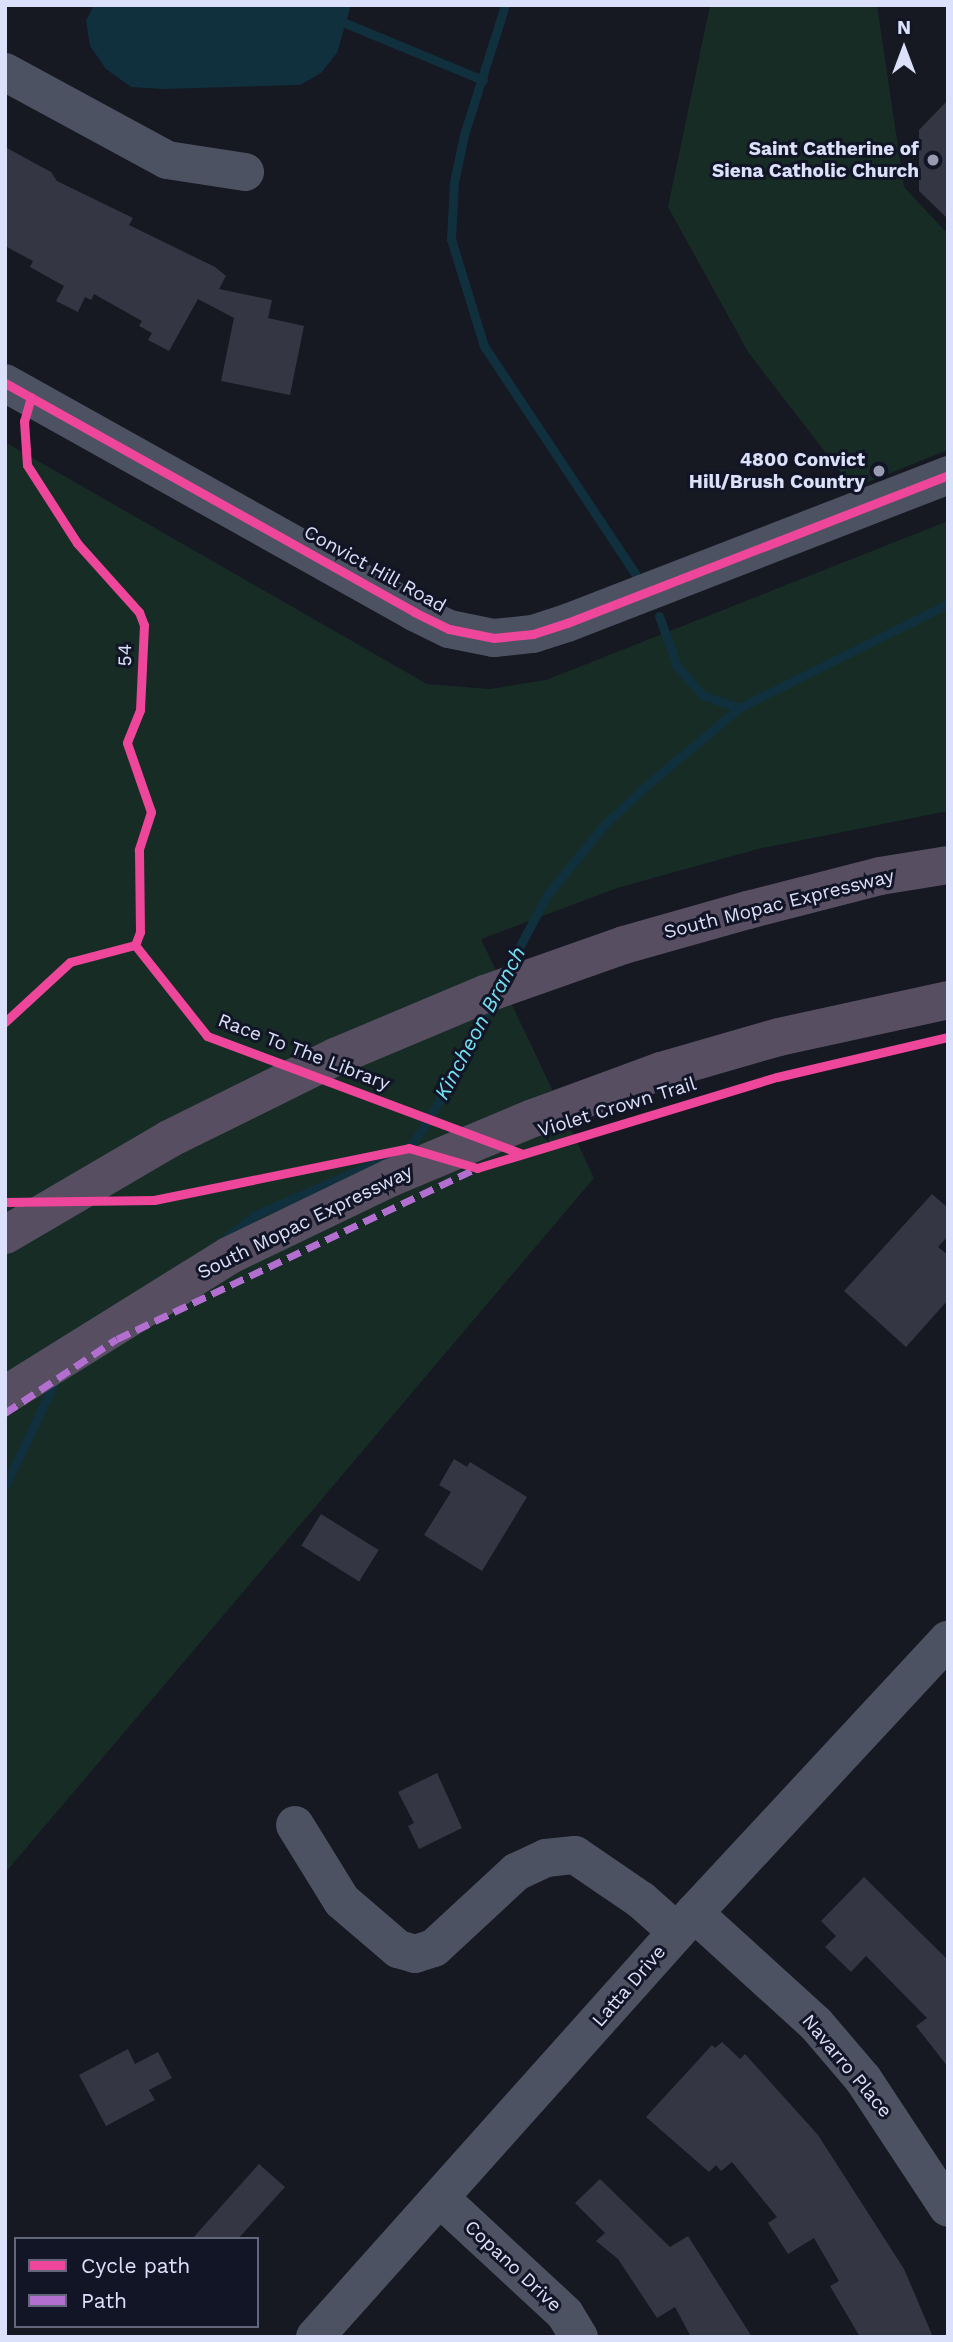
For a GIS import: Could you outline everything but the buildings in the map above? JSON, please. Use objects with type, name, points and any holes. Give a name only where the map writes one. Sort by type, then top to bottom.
[{"type":"highway","name":"South Mopac Expressway","points":[[5,1236],[181,1133],[335,1057],[485,994],[624,945],[748,910],[880,876],[948,865]]},
{"type":"highway","name":"South Mopac Expressway","points":[[5,1395],[228,1256],[509,1128],[661,1071],[779,1037],[948,1000]]},
{"type":"street","points":[[5,72],[167,160],[245,172]]},
{"type":"street","name":"Convict Hill Road","points":[[5,383],[414,612],[449,629],[494,638],[533,634],[567,623],[948,475]]},
{"type":"street","name":"Latta Drive","points":[[315,2337],[686,1922],[948,1640]]},
{"type":"street","name":"Navarro Place","points":[[295,1825],[342,1901],[398,1949],[415,1954],[434,1948],[516,1872],[546,1858],[575,1855],[641,1900],[686,1922],[816,2024],[905,2139],[948,2208]]},
{"type":"street","name":"Copano Drive","points":[[441,2199],[565,2314],[579,2337]]},
{"type":"green space","points":[[710,5],[877,5],[904,187],[948,234],[948,450],[853,488],[748,352],[668,207]]},
{"type":"green space","points":[[5,442],[427,684],[490,689],[546,680],[948,521],[948,811],[758,849],[617,888],[481,939],[594,1178],[5,1873]]},
{"type":"water","points":[[94,5],[351,5],[337,53],[321,73],[300,85],[163,89],[131,87],[106,69],[90,46],[86,21]]},
{"type":"waterway","points":[[505,5],[464,135],[454,182],[451,239],[484,346],[635,573]]},
{"type":"waterway","points":[[338,20],[483,80]]},
{"type":"waterway","name":"Kincheon Branch","points":[[505,974],[547,895],[605,824],[739,708],[948,604]]},
{"type":"waterway","points":[[659,616],[677,666],[702,695],[739,708]]},
{"type":"waterway","name":"Kincheon Branch","points":[[227,1237],[255,1215],[409,1148],[429,1119],[489,1005]]},
{"type":"waterway","name":"Kincheon Branch","points":[[5,1486],[57,1377]]},
{"type":"marked path","points":[[5,1413],[117,1339],[477,1168]]},
{"type":"cycle path","points":[[5,383],[414,612],[449,629],[494,638],[533,634],[567,623],[948,475]]},
{"type":"cycle path","name":"54","points":[[31,397],[24,421],[27,465],[77,543],[139,612],[144,625],[140,710],[127,743],[151,812],[139,850],[140,932],[135,945]]},
{"type":"cycle path","name":"Race To The Library","points":[[5,1022],[70,962],[135,945],[207,1036],[523,1154]]},
{"type":"cycle path","name":"Violet Crown Trail","points":[[5,1202],[154,1200],[409,1148],[477,1168],[777,1077],[948,1037]]},
{"type":"place","name":"Saint Catherine of Siena Catholic Church","points":[[933,160]]},
{"type":"place","name":"4800 Convict Hill/Brush Country","points":[[879,471]]}]
